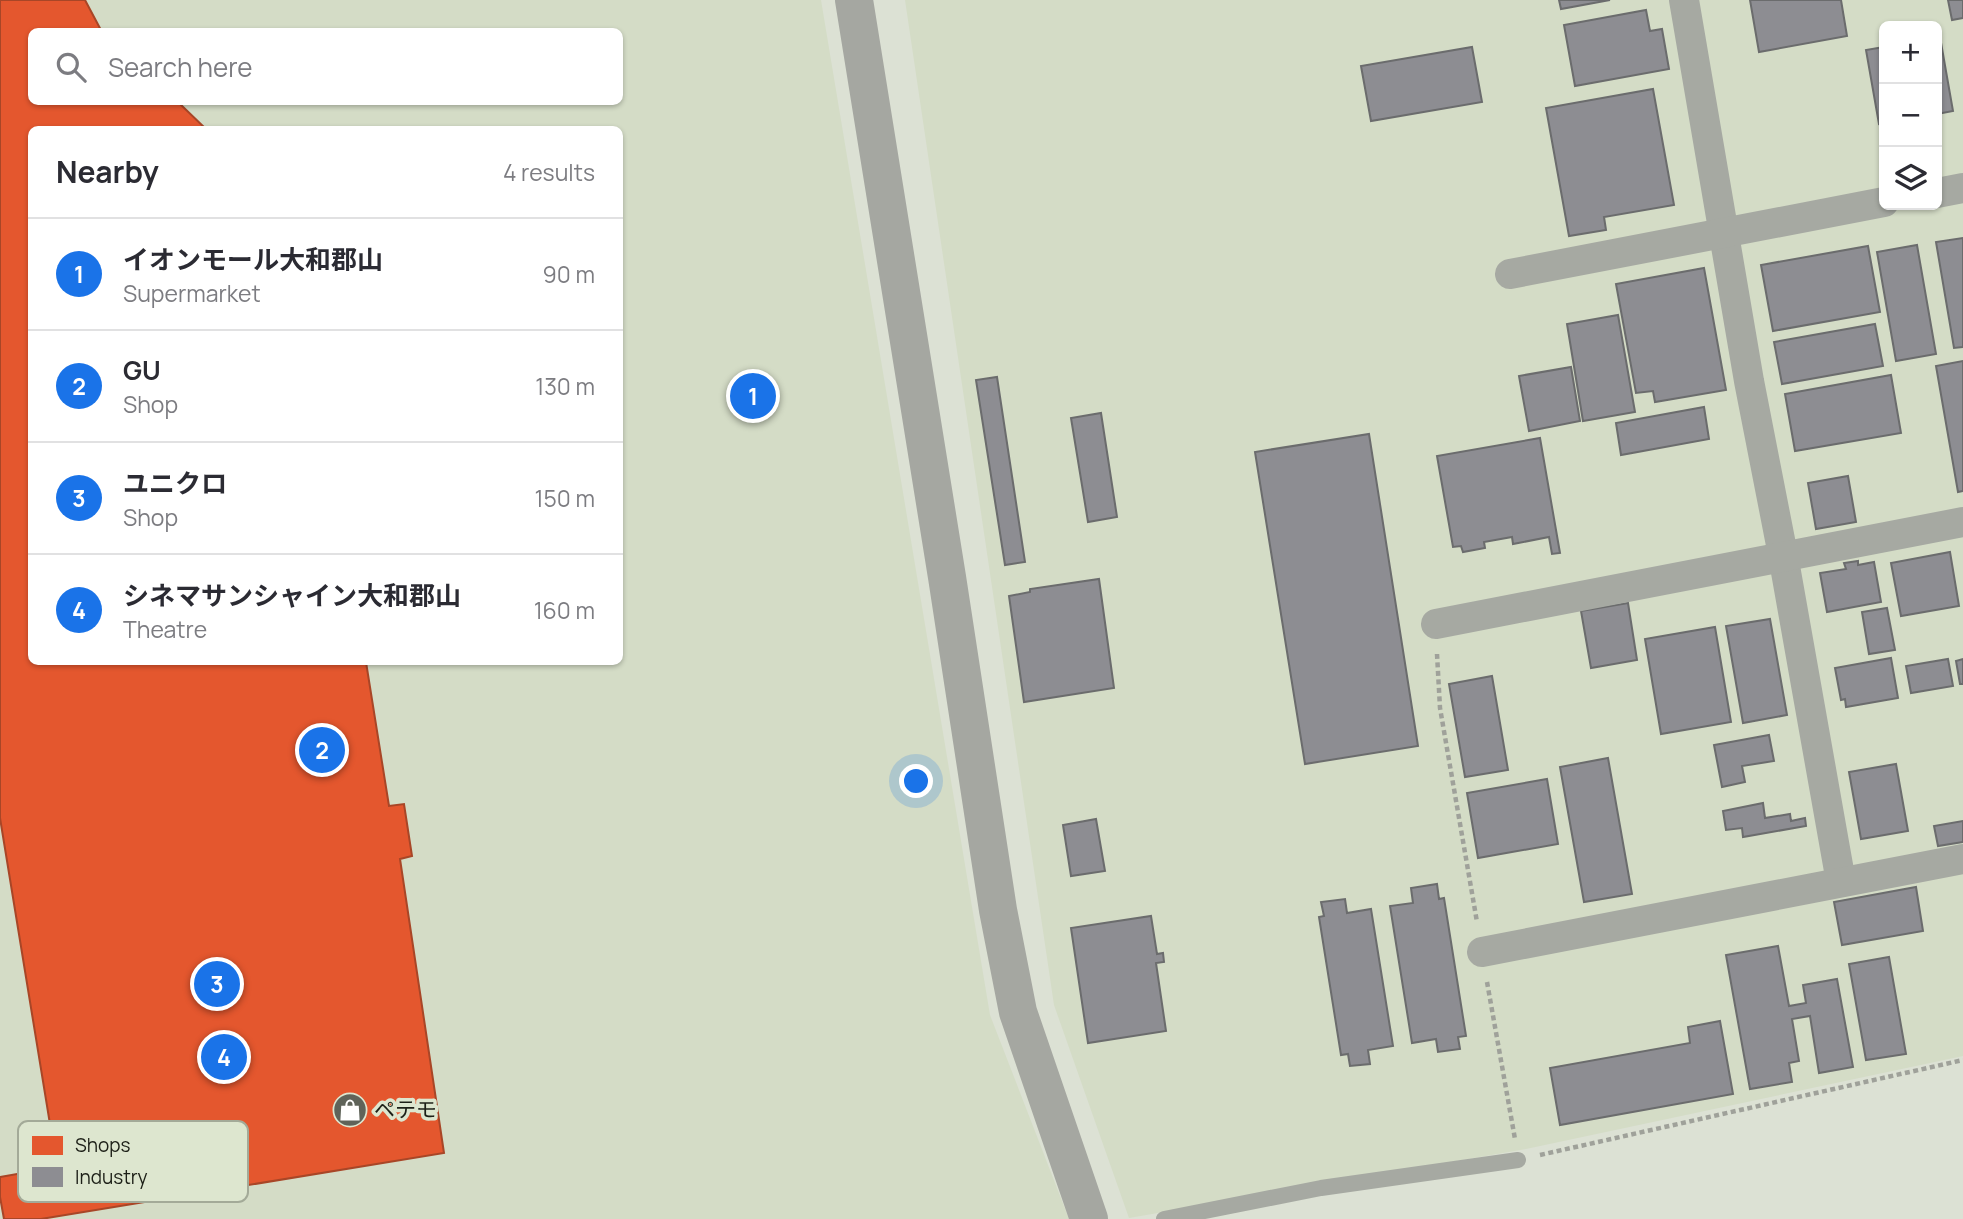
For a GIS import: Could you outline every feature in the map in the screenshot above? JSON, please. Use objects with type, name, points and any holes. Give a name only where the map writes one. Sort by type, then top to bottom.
[{"type":"street","points":[[855,0],[1000,923],[1018,1012],[1089,1219]]},
{"type":"street","points":[[1684,0],[1749,381],[1841,882]]},
{"type":"street","points":[[1942,192],[1963,188]]},
{"type":"street","points":[[1510,274],[1879,203]]},
{"type":"street","points":[[1436,624],[1963,522]]},
{"type":"street","points":[[1482,952],[1963,859]]},
{"type":"lane","points":[[1164,1219],[1321,1188],[1518,1160]]},
{"type":"path","points":[[1436,624],[1440,708],[1518,1160],[1963,1060]]},
{"type":"shaded area","points":[[0,0],[821,0],[990,1015],[1069,1219],[0,1219]]},
{"type":"shaded area","points":[[905,0],[1963,0],[1963,1056],[1526,1149],[1129,1218],[1054,1005]]},
{"type":"building: Shops","points":[[0,0],[85,0],[100,28],[28,28],[28,105],[181,105],[203,126],[28,126],[28,665],[366,665],[389,806],[404,804],[412,856],[400,859],[444,1153],[248,1185],[248,1121],[49,1121],[0,818]]},
{"type":"building: Shops","points":[[18,1174],[18,1202],[145,1202],[41,1219],[4,1219],[0,1177]]},
{"type":"building: Industry","points":[[1559,0],[1610,0],[1561,9]]},
{"type":"building: Industry","points":[[1750,0],[1841,0],[1847,36],[1759,52]]},
{"type":"building: Industry","points":[[1948,0],[1963,0],[1963,18],[1952,20]]},
{"type":"building: Industry","points":[[1646,10],[1650,31],[1662,29],[1669,69],[1575,86],[1564,25]]},
{"type":"building: Industry","points":[[1472,47],[1482,102],[1371,121],[1361,66]]},
{"type":"building: Industry","points":[[1879,48],[1879,124],[1866,50]]},
{"type":"building: Industry","points":[[1942,48],[1953,111],[1942,113]]},
{"type":"building: Industry","points":[[1653,89],[1674,205],[1604,217],[1606,230],[1569,236],[1546,108]]},
{"type":"building: Industry","points":[[1963,238],[1963,347],[1954,348],[1936,242]]},
{"type":"building: Industry","points":[[1917,245],[1936,354],[1896,361],[1877,252]]},
{"type":"building: Industry","points":[[1868,246],[1880,312],[1773,331],[1761,265]]},
{"type":"building: Industry","points":[[1704,268],[1726,390],[1655,402],[1653,391],[1636,393],[1616,284]]},
{"type":"building: Industry","points":[[1618,315],[1635,412],[1583,421],[1567,324]]},
{"type":"building: Industry","points":[[1875,324],[1883,366],[1782,384],[1774,342]]},
{"type":"building: Industry","points":[[1963,361],[1963,491],[1958,492],[1936,366]]},
{"type":"building: Industry","points":[[1571,367],[1580,421],[1529,431],[1519,376]]},
{"type":"building: Industry","points":[[1891,375],[1901,433],[1795,451],[1785,394]]},
{"type":"building: Industry","points":[[997,377],[1025,562],[1005,565],[976,380]]},
{"type":"building: Industry","points":[[1704,407],[1709,439],[1621,455],[1616,423]]},
{"type":"building: Industry","points":[[1101,413],[1117,517],[1088,522],[1071,418]]},
{"type":"building: Industry","points":[[1369,434],[1418,746],[1305,764],[1255,452]]},
{"type":"building: Industry","points":[[1540,438],[1560,553],[1552,554],[1549,537],[1513,544],[1512,537],[1484,542],[1485,548],[1463,552],[1461,546],[1453,547],[1437,456]]},
{"type":"building: Industry","points":[[1848,476],[1856,522],[1816,529],[1808,483]]},
{"type":"building: Industry","points":[[1950,552],[1959,606],[1901,616],[1891,563]]},
{"type":"building: Industry","points":[[1858,561],[1858,565],[1874,562],[1881,602],[1827,612],[1820,573],[1846,569],[1844,563]]},
{"type":"building: Industry","points":[[1099,579],[1114,688],[1024,702],[1009,596],[1030,592],[1030,589]]},
{"type":"building: Industry","points":[[1628,603],[1637,660],[1591,668],[1581,611]]},
{"type":"building: Industry","points":[[1887,608],[1895,650],[1869,654],[1862,612]]},
{"type":"building: Industry","points":[[1770,619],[1787,715],[1743,723],[1726,626]]},
{"type":"building: Industry","points":[[1715,627],[1731,722],[1661,734],[1645,639]]},
{"type":"building: Industry","points":[[1891,658],[1898,698],[1846,707],[1845,699],[1841,700],[1835,668]]},
{"type":"building: Industry","points":[[1948,659],[1953,686],[1911,693],[1906,666]]},
{"type":"building: Industry","points":[[1963,659],[1963,684],[1960,684],[1956,661]]},
{"type":"building: Industry","points":[[1492,676],[1508,770],[1465,777],[1449,684]]},
{"type":"building: Industry","points":[[1769,735],[1774,761],[1742,766],[1745,782],[1722,787],[1714,745]]},
{"type":"building: Industry","points":[[1608,758],[1632,894],[1584,902],[1560,767]]},
{"type":"building: Industry","points":[[1896,764],[1908,831],[1861,839],[1849,772]]},
{"type":"building: Industry","points":[[1547,779],[1558,844],[1478,858],[1467,793]]},
{"type":"building: Industry","points":[[1763,803],[1765,818],[1790,814],[1791,821],[1805,818],[1806,826],[1743,837],[1742,828],[1726,830],[1723,811]]},
{"type":"building: Industry","points":[[1096,819],[1105,871],[1071,876],[1063,825]]},
{"type":"building: Industry","points":[[1963,821],[1963,842],[1938,846],[1934,826]]},
{"type":"building: Industry","points":[[1437,884],[1439,899],[1444,898],[1466,1036],[1458,1037],[1460,1049],[1438,1052],[1436,1039],[1412,1043],[1390,906],[1413,903],[1411,888]]},
{"type":"building: Industry","points":[[1916,887],[1923,931],[1842,945],[1834,902]]},
{"type":"building: Industry","points":[[1345,899],[1347,913],[1371,909],[1393,1046],[1368,1050],[1370,1064],[1350,1066],[1348,1054],[1341,1055],[1319,917],[1324,916],[1321,902]]},
{"type":"building: Industry","points":[[1151,916],[1157,954],[1163,953],[1164,962],[1156,963],[1166,1031],[1088,1043],[1071,928]]},
{"type":"building: Industry","points":[[1778,946],[1789,1006],[1806,1003],[1803,985],[1837,979],[1853,1067],[1819,1073],[1810,1016],[1792,1019],[1799,1061],[1789,1063],[1792,1082],[1750,1089],[1726,955]]},
{"type":"building: Industry","points":[[1889,957],[1906,1054],[1866,1060],[1849,964]]},
{"type":"building: Industry","points":[[1720,1021],[1733,1094],[1560,1125],[1550,1068],[1690,1043],[1688,1027]]},
{"type":"place","name":"イオンモール大和郡山","points":[[753,396]]},
{"type":"place","name":"GU","points":[[322,750]]},
{"type":"place","name":"ユニクロ","points":[[217,984]]},
{"type":"place","name":"シネマサンシャイン大和郡山","points":[[224,1057]]},
{"type":"place","name":"ペテモ","points":[[350,1110]]}]
